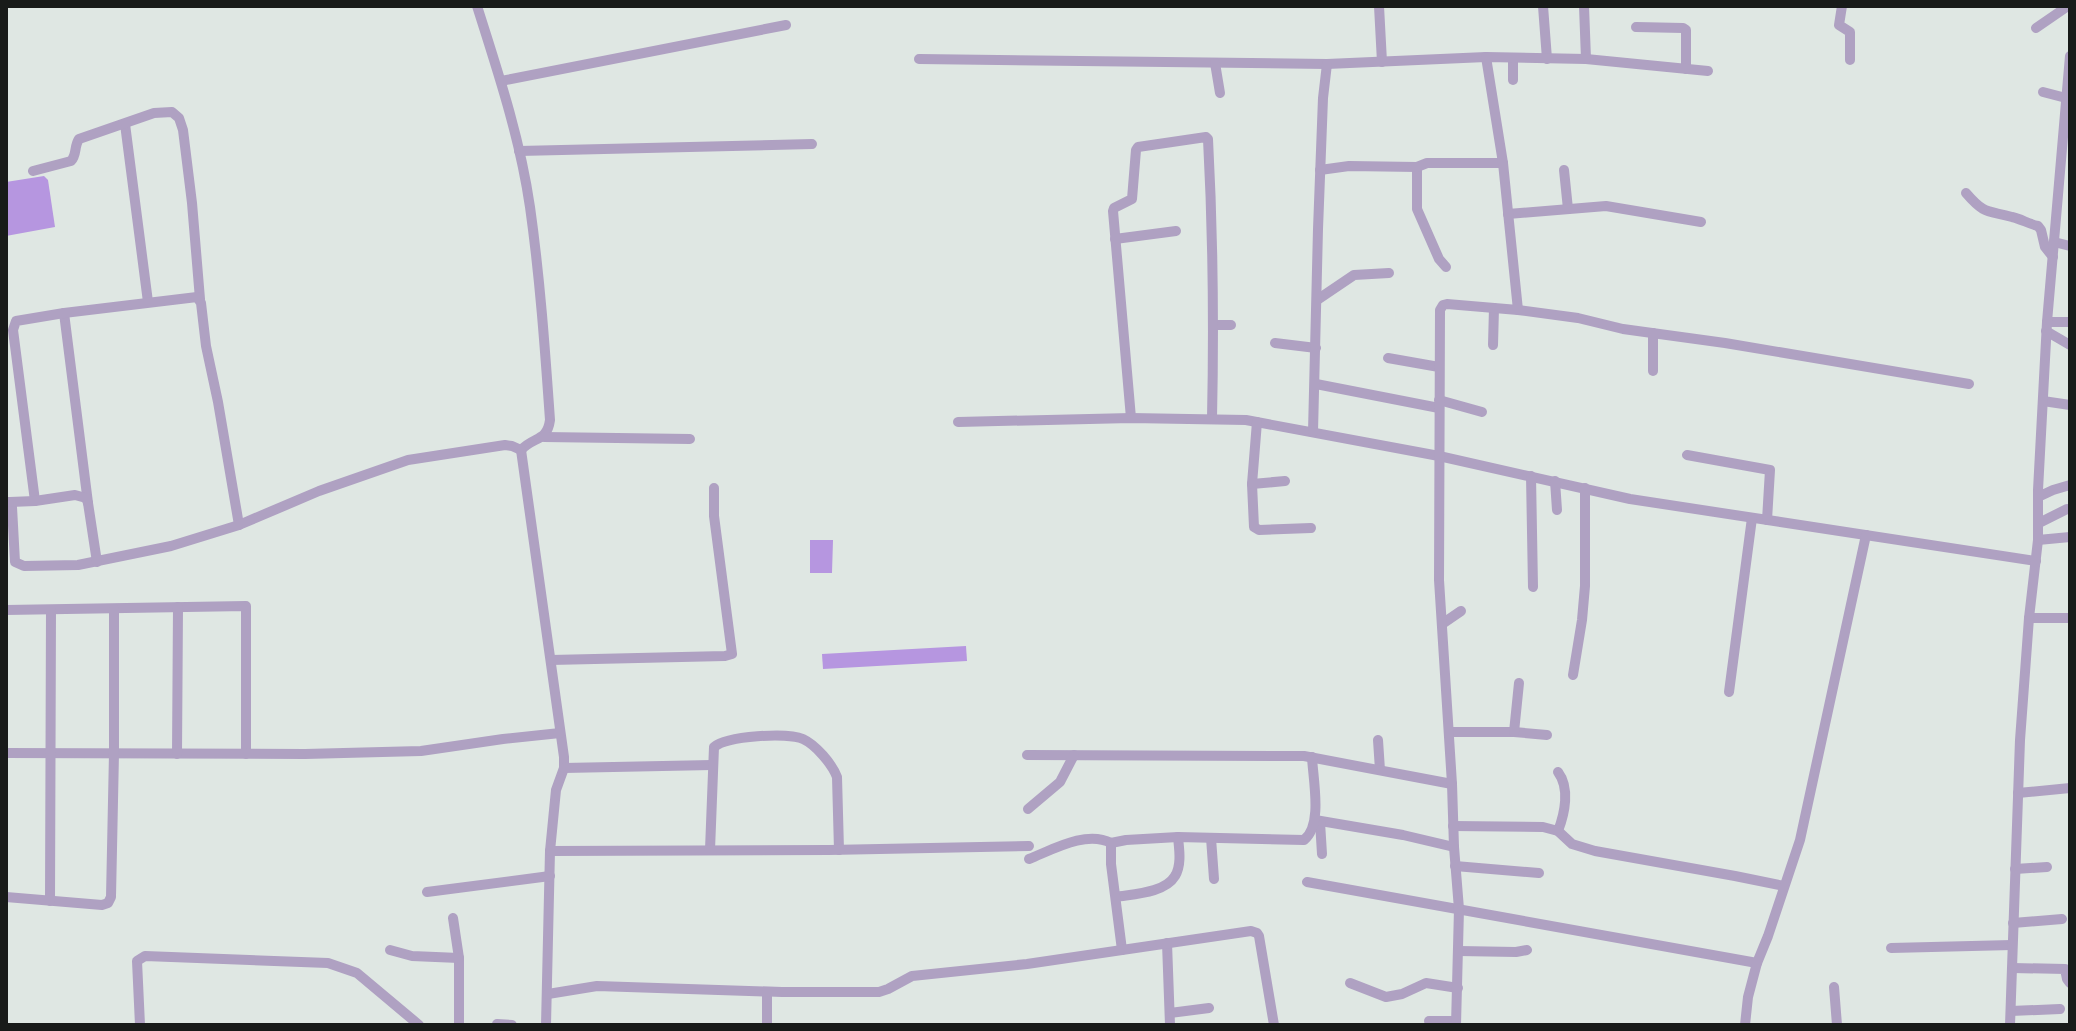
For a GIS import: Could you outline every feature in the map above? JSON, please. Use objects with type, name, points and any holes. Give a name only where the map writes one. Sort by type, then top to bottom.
[{"type":"street","points":[[477,6],[501,81],[530,206],[550,420],[544,437]]},
{"type":"street","points":[[1379,6],[1382,62]]},
{"type":"street","points":[[1543,6],[1547,59]]},
{"type":"street","points":[[1584,6],[1586,59]]},
{"type":"street","points":[[1842,6],[1839,25],[1851,33],[1850,60]]},
{"type":"street","points":[[2036,28],[2068,6]]},
{"type":"street","points":[[501,81],[786,25]]},
{"type":"street","points":[[1636,27],[1686,30],[1686,69]]},
{"type":"street","points":[[2010,1025],[2018,793],[2029,618],[2038,540],[2047,326],[2054,242],[2064,190],[2070,56]]},
{"type":"street","points":[[1486,57],[1503,163],[1518,310]]},
{"type":"street","points":[[919,59],[1327,64],[1486,57],[1586,59],[1708,71]]},
{"type":"street","points":[[1513,58],[1513,80]]},
{"type":"street","points":[[1215,63],[1220,93]]},
{"type":"street","points":[[1313,432],[1320,170],[1327,64]]},
{"type":"street","points":[[2043,92],[2068,99]]},
{"type":"street","points":[[33,171],[71,161],[79,139],[154,113],[172,112],[179,118],[192,203],[206,346],[239,525]]},
{"type":"street","points":[[125,124],[148,302]]},
{"type":"street","points":[[1131,418],[1113,211],[1132,199],[1138,147],[1207,138],[1214,325],[1212,419]]},
{"type":"street","points":[[519,151],[812,144]]},
{"type":"street","points":[[1320,170],[1342,166],[1503,163]]},
{"type":"street","points":[[1417,167],[1417,209],[1439,259],[1446,267]]},
{"type":"street","points":[[1564,170],[1568,209]]},
{"type":"street","points":[[1966,193],[1978,208],[2038,226],[2045,247],[2053,257]]},
{"type":"street","points":[[1508,214],[1606,206],[1701,222]]},
{"type":"street","points":[[1420,241],[1422,223]]},
{"type":"street","points":[[1115,239],[1176,231]]},
{"type":"street","points":[[2054,242],[2070,246]]},
{"type":"street","points":[[1317,300],[1354,275],[1389,273]]},
{"type":"street","points":[[35,501],[13,325],[19,320],[64,313],[193,297],[200,299]]},
{"type":"street","points":[[1429,1021],[1456,1023],[1459,951],[1439,580],[1442,307],[1447,304],[1578,318],[1623,329],[1969,384]]},
{"type":"street","points":[[1493,345],[1494,308]]},
{"type":"street","points":[[64,313],[97,562]]},
{"type":"street","points":[[2047,326],[2070,322]]},
{"type":"street","points":[[1214,325],[1231,325]]},
{"type":"street","points":[[2047,326],[2070,345]]},
{"type":"street","points":[[1653,333],[1653,371]]},
{"type":"street","points":[[1275,343],[1316,348]]},
{"type":"street","points":[[1388,358],[1439,367]]},
{"type":"street","points":[[1316,384],[1482,412]]},
{"type":"street","points":[[2043,401],[2070,405]]},
{"type":"street","points":[[958,422],[1131,418],[1257,422],[1439,456],[1630,499],[2036,561]]},
{"type":"street","points":[[1257,422],[1252,484],[1254,527],[1259,530],[1311,528]]},
{"type":"street","points":[[521,450],[544,437],[690,439]]},
{"type":"street","points":[[8,502],[12,507],[14,558],[19,565],[78,565],[171,546],[239,525],[319,491],[408,460],[505,445],[521,450]]},
{"type":"street","points":[[521,450],[564,768],[556,790],[550,851],[546,1025]]},
{"type":"street","points":[[1687,455],[1770,470],[1767,520]]},
{"type":"street","points":[[1531,476],[1533,587]]},
{"type":"street","points":[[1252,484],[1285,481]]},
{"type":"street","points":[[1555,481],[1557,510]]},
{"type":"street","points":[[2038,497],[2070,485]]},
{"type":"street","points":[[551,660],[732,654],[714,516],[714,488]]},
{"type":"street","points":[[1573,675],[1585,586],[1585,488]]},
{"type":"street","points":[[8,502],[81,495],[88,503]]},
{"type":"street","points":[[2039,523],[2067,509]]},
{"type":"street","points":[[1729,692],[1752,518]]},
{"type":"street","points":[[1745,1025],[1757,963],[1800,840],[1866,535]]},
{"type":"street","points":[[2038,540],[2070,537]]},
{"type":"street","points":[[94,541],[110,552],[122,555]]},
{"type":"street","points":[[6,610],[246,606],[246,754]]},
{"type":"street","points":[[177,754],[178,607]]},
{"type":"street","points":[[6,897],[102,905],[108,903],[111,897],[114,609]]},
{"type":"street","points":[[50,901],[51,610]]},
{"type":"street","points":[[1442,624],[1461,611]]},
{"type":"street","points":[[2029,618],[2070,618]]},
{"type":"street","points":[[1514,732],[1519,683]]},
{"type":"street","points":[[1449,732],[1547,735]]},
{"type":"street","points":[[6,753],[421,751],[560,733]]},
{"type":"street","points":[[710,850],[714,747],[725,741],[793,736],[807,742],[834,769],[837,777],[839,850]]},
{"type":"street","points":[[1378,740],[1380,770]]},
{"type":"street","points":[[1027,755],[1278,754],[1312,757],[1452,784]]},
{"type":"street","points":[[1028,809],[1060,782],[1074,755]]},
{"type":"street","points":[[1312,757],[1322,854]]},
{"type":"street","points":[[564,768],[712,765]]},
{"type":"street","points":[[1558,772],[1565,786],[1562,822],[1558,831]]},
{"type":"street","points":[[2018,793],[2070,788]]},
{"type":"street","points":[[1029,859],[1074,841],[1095,839],[1111,843],[1178,837],[1304,840],[1318,821]]},
{"type":"street","points":[[1318,821],[1454,847]]},
{"type":"street","points":[[1453,826],[1543,827],[1558,831],[1572,844],[1595,851],[1784,886]]},
{"type":"street","points":[[1116,897],[1157,888],[1175,876],[1178,837]]},
{"type":"street","points":[[1211,838],[1214,879]]},
{"type":"street","points":[[1111,843],[1122,950]]},
{"type":"street","points":[[550,851],[1029,846]]},
{"type":"street","points":[[1455,866],[1539,873]]},
{"type":"street","points":[[2015,869],[2047,867]]},
{"type":"street","points":[[427,892],[550,876]]},
{"type":"street","points":[[1307,882],[1757,963]]},
{"type":"street","points":[[453,918],[459,958],[459,1025]]},
{"type":"street","points":[[2013,923],[2062,919]]},
{"type":"street","points":[[548,994],[597,986],[879,992],[912,976],[1027,964],[1251,931],[1257,933],[1274,1025]]},
{"type":"street","points":[[1167,943],[1170,1019],[1209,1008]]},
{"type":"street","points":[[1891,948],[2012,945]]},
{"type":"street","points":[[390,950],[412,956],[459,958]]},
{"type":"street","points":[[1459,951],[1527,950]]},
{"type":"street","points":[[140,1025],[137,961],[145,956],[328,963],[344,967],[357,973],[419,1025]]},
{"type":"street","points":[[2013,968],[2065,969],[2070,983]]},
{"type":"street","points":[[1350,983],[1386,997],[1402,994],[1426,983],[1458,988]]},
{"type":"street","points":[[1834,987],[1837,1025]]},
{"type":"street","points":[[767,992],[767,1025]]},
{"type":"street","points":[[2011,1011],[2060,1009]]},
{"type":"street","points":[[497,1024],[512,1025]]},
{"type":"shaded area","points":[[44,176],[48,180],[55,227],[6,236],[6,182]]},
{"type":"shaded area","points":[[810,540],[833,540],[832,573],[810,573]]},
{"type":"shaded area","points":[[966,646],[967,661],[823,669],[822,654]]}]
